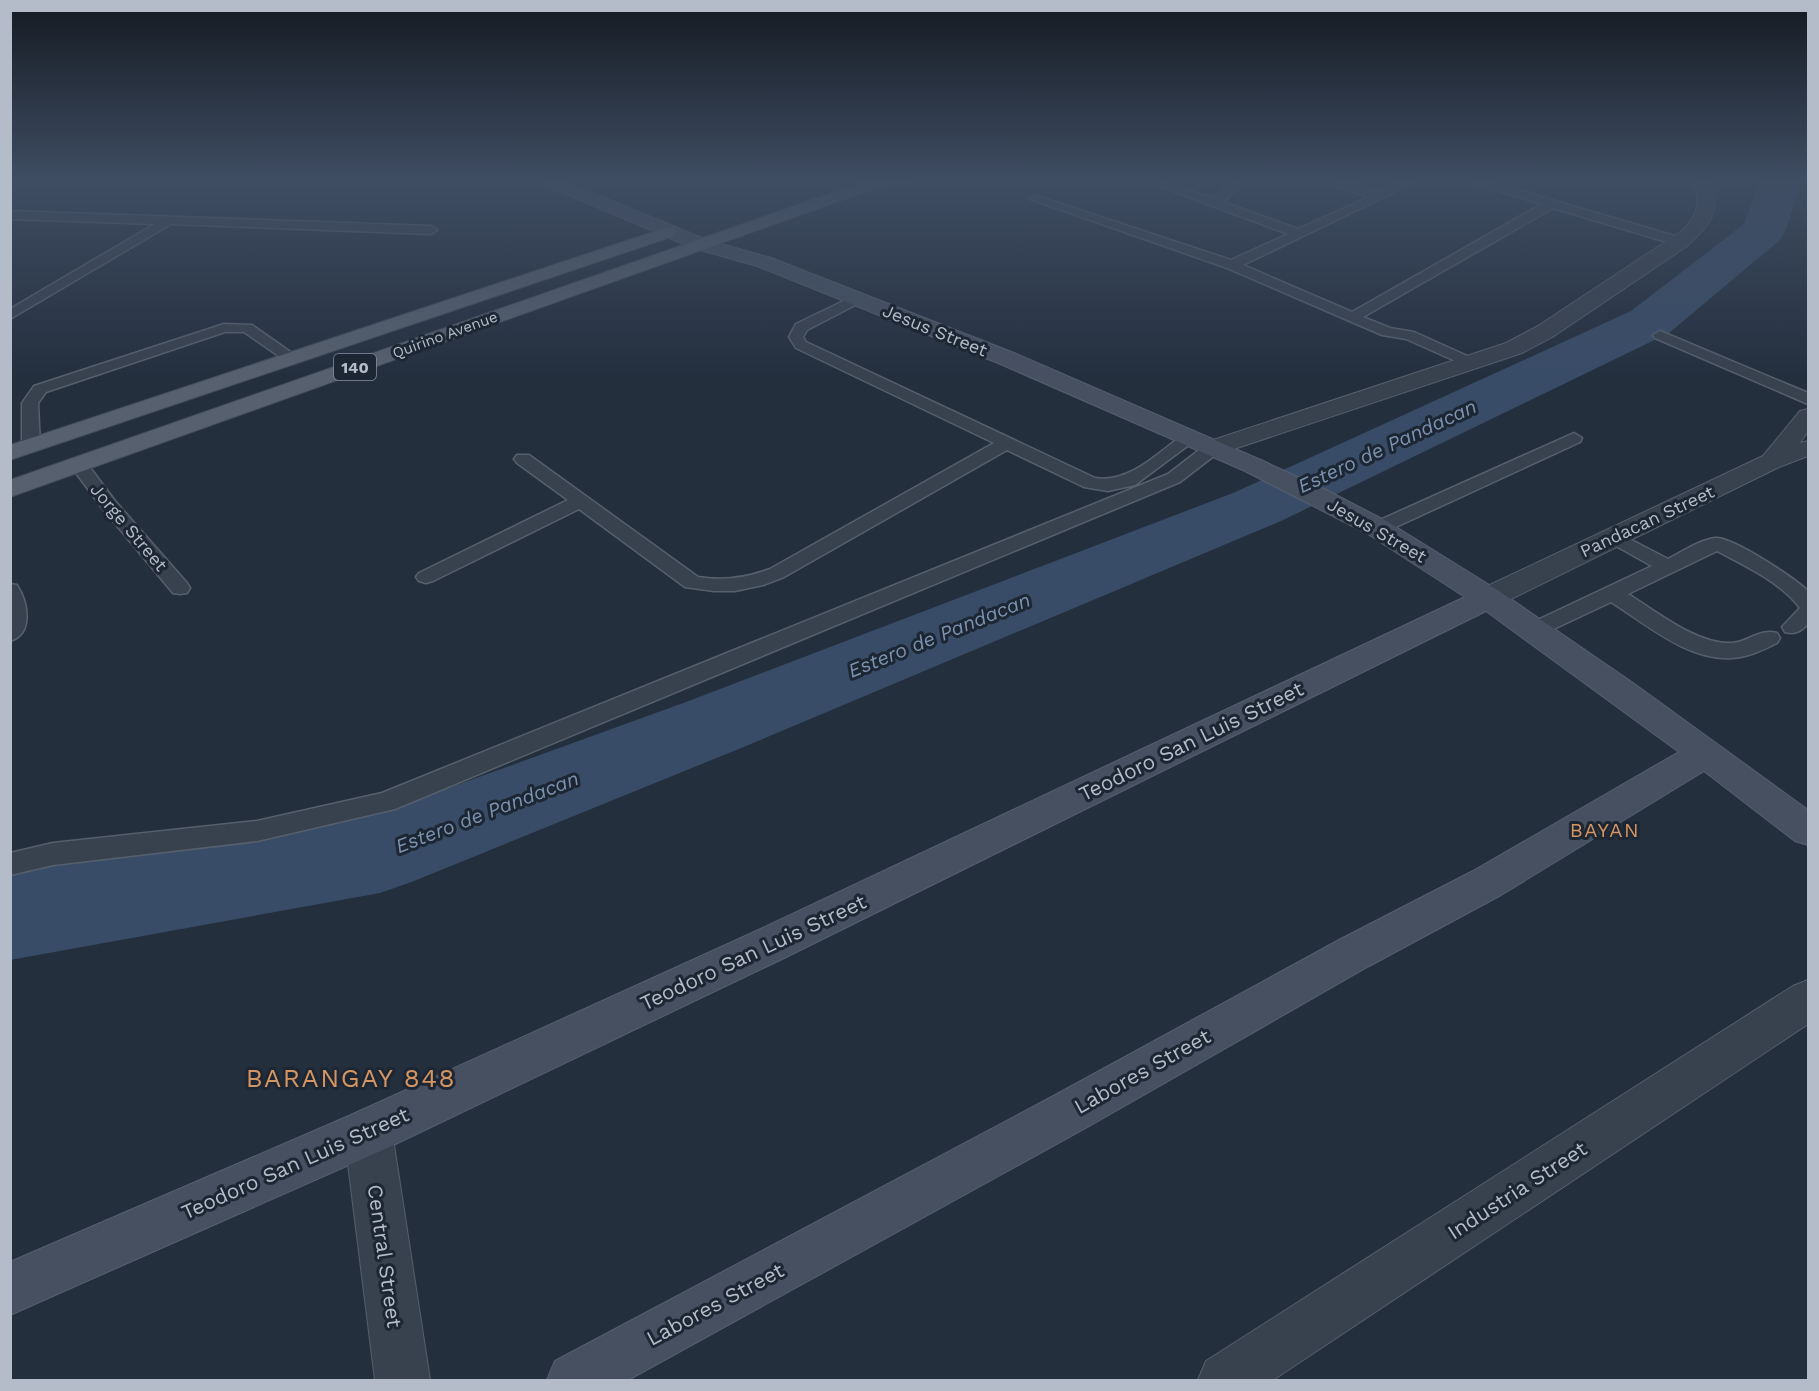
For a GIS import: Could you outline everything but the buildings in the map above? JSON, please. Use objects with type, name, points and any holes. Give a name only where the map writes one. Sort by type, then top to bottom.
[{"type":"main road","name":"Quirino Avenue","points":[[21,450],[625,246]]},
{"type":"main road","name":"Quirino Avenue","points":[[11,488],[344,371],[675,246]]},
{"type":"main road","name":"Jesus Street","points":[[728,246],[1006,358],[1254,466],[1378,528],[1534,630],[1621,691],[1809,830]]},
{"type":"main road","points":[[318,349],[344,371]]},
{"type":"main road","name":"Teodoro San Luis Street","points":[[10,1289],[368,1132],[767,946],[1488,598]]},
{"type":"main road","name":"Labores Street","points":[[574,1380],[1075,1109],[1354,953],[1487,883],[1705,754]]},
{"type":"street","points":[[1212,448],[1514,348],[1546,331],[1677,246]]},
{"type":"street","points":[[1770,462],[1809,416]]},
{"type":"street","name":"Pandacan Street","points":[[1488,598],[1770,462],[1809,448]]},
{"type":"street","name":"Industria Street","points":[[1225,1380],[1809,1000]]},
{"type":"street","name":"Central Street","points":[[368,1132],[403,1380]]},
{"type":"lane","points":[[10,315],[125,246]]},
{"type":"lane","points":[[1175,246],[1232,265],[1354,316],[1387,332],[1396,342],[1459,365]]},
{"type":"lane","points":[[1232,265],[1271,246]]},
{"type":"lane","points":[[1354,316],[1477,246]]},
{"type":"lane","points":[[856,299],[801,327],[795,338],[801,345],[1090,483],[1108,486],[1129,481],[1190,438]]},
{"type":"lane","points":[[21,450],[30,403],[40,389],[86,372],[224,328],[248,328],[291,358]]},
{"type":"lane","points":[[1660,335],[1809,399]]},
{"type":"lane","points":[[1378,528],[1574,438]]},
{"type":"lane","points":[[523,459],[692,582],[714,587],[759,581],[777,573],[1005,444]]},
{"type":"lane","points":[[10,864],[44,855],[257,831],[386,802],[1174,478],[1212,448]]},
{"type":"lane","name":"Jorge Street","points":[[79,465],[109,505],[180,588]]},
{"type":"lane","points":[[426,577],[580,501]]},
{"type":"lane","points":[[1614,537],[1666,566]]},
{"type":"lane","points":[[1534,630],[1716,543],[1774,575],[1803,595],[1809,604]]},
{"type":"lane","points":[[10,591],[17,613],[14,632],[10,634]]},
{"type":"lane","points":[[1612,593],[1695,644],[1727,652],[1744,649],[1769,638]]},
{"type":"lane","points":[[1792,627],[1809,613]]},
{"type":"waterway","name":"Estero de Pandacan","points":[[10,916],[380,853],[716,724],[1257,507],[1650,322],[1744,246]]},
{"type":"district","name":"BAYAN","points":[[1605,830]]},
{"type":"district","name":"BARANGAY 848","points":[[351,1078]]}]
